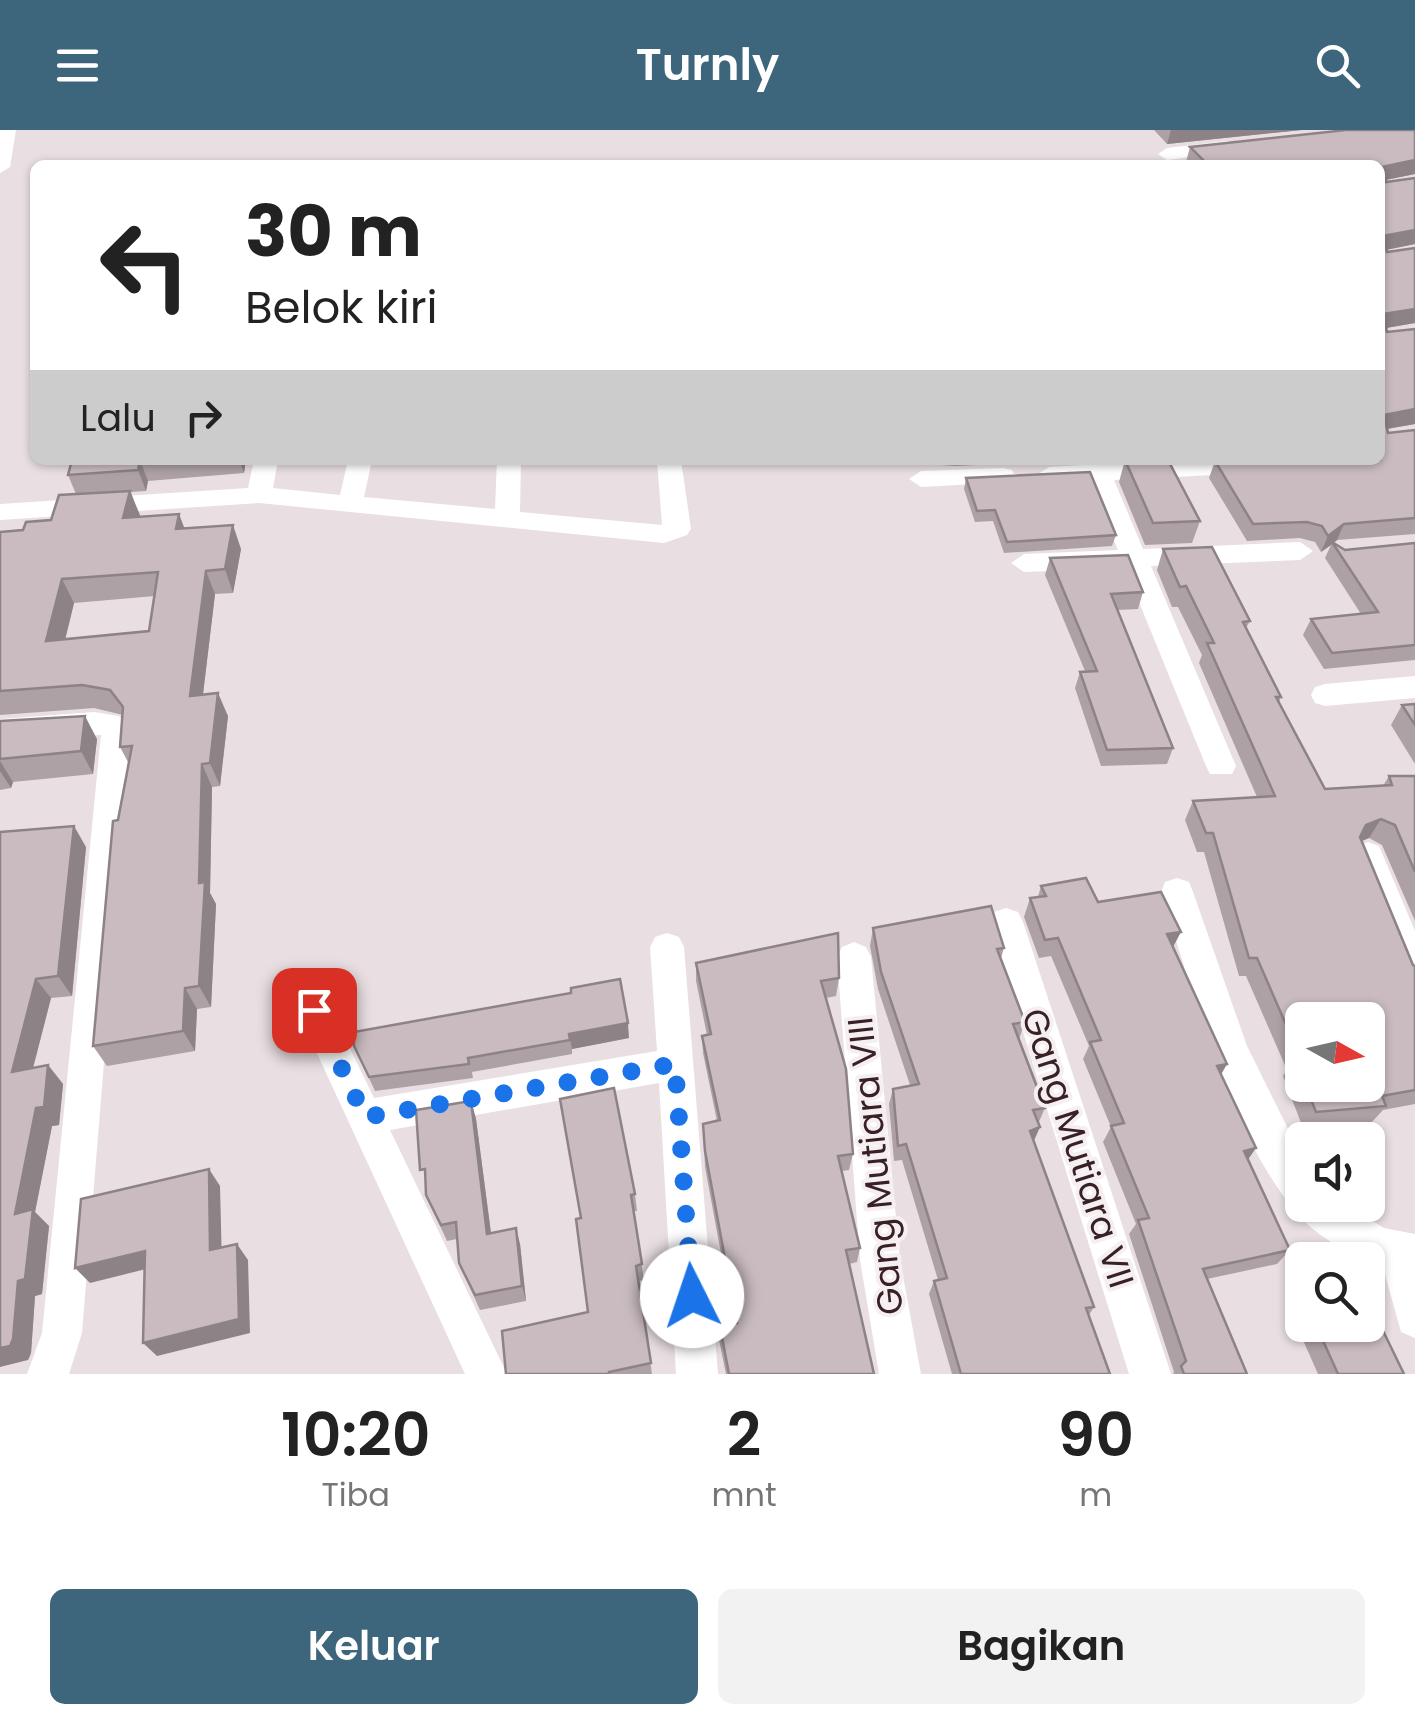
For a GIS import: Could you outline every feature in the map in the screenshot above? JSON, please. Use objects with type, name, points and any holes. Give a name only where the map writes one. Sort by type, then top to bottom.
[{"type":"street","points":[[0,167],[7,130]]},
{"type":"street","points":[[1167,154],[1241,146]]},
{"type":"street","points":[[259,496],[265,465]]},
{"type":"street","points":[[350,504],[359,465]]},
{"type":"street","points":[[506,518],[509,465]]},
{"type":"street","points":[[0,512],[259,496],[673,533],[678,529],[670,465]]},
{"type":"street","points":[[921,479],[1096,466],[1186,465]]},
{"type":"street","points":[[1096,466],[1221,766]]},
{"type":"street","points":[[1024,563],[1300,551]]},
{"type":"street","points":[[1325,695],[1415,687]]},
{"type":"street","points":[[0,730],[94,723],[110,724],[116,730],[62,1333],[48,1374]]},
{"type":"street","points":[[1368,856],[1415,972]]},
{"type":"street","points":[[1178,892],[1217,1009],[1285,1164]]},
{"type":"street","name":"Gang Mutiara VII","points":[[1006,922],[1150,1374]]},
{"type":"street","points":[[667,947],[697,1374]]},
{"type":"street","name":"Gang Mutiara VIII","points":[[854,957],[880,1260],[900,1374]]},
{"type":"street","points":[[314,1010],[486,1374]]},
{"type":"street","points":[[365,1117],[675,1064]]},
{"type":"street","points":[[1337,1222],[1410,1249],[1415,1318]]},
{"type":"building","points":[[1346,130],[1415,130],[1415,160],[1385,166],[1385,160],[1203,160],[1190,147]]},
{"type":"building","points":[[1385,178],[1386,182],[1415,178],[1415,230],[1385,236]]},
{"type":"building","points":[[1385,244],[1387,252],[1415,248],[1415,309],[1385,314]]},
{"type":"building","points":[[1385,323],[1387,332],[1415,329],[1415,409],[1385,415]]},
{"type":"building","points":[[1385,420],[1388,433],[1415,430],[1415,518],[1344,524],[1328,536],[1322,526],[1307,522],[1253,524],[1217,465],[1385,465]]},
{"type":"building","points":[[71,465],[139,465],[138,470],[68,475]]},
{"type":"building","points":[[1127,465],[1171,465],[1200,521],[1153,523]]},
{"type":"building","points":[[1090,472],[1116,535],[1007,542],[995,510],[977,511],[966,478]]},
{"type":"building","points":[[130,491],[123,518],[179,514],[176,529],[233,525],[225,569],[206,571],[190,696],[218,693],[210,763],[202,764],[199,883],[205,882],[199,986],[185,988],[183,1031],[93,1046],[113,821],[118,820],[132,746],[120,747],[123,707],[110,690],[82,685],[0,691],[0,532],[23,530],[26,522],[51,520],[59,495]],"holes":[[[158,572],[149,631],[46,641],[62,579]]]},
{"type":"building","points":[[1332,542],[1345,550],[1415,543],[1415,645],[1332,653],[1311,619],[1378,612]]},
{"type":"building","points":[[1212,547],[1250,621],[1243,622],[1281,697],[1276,697],[1325,789],[1392,785],[1389,776],[1415,776],[1415,872],[1395,825],[1381,819],[1366,825],[1360,837],[1415,966],[1415,1090],[1385,1095],[1385,1002],[1285,1002],[1285,1022],[1257,958],[1249,958],[1213,833],[1206,833],[1193,801],[1275,796],[1207,643],[1214,643],[1186,586],[1180,587],[1163,549]]},
{"type":"building","points":[[1128,555],[1143,592],[1111,594],[1173,748],[1107,750],[1080,672],[1097,671],[1050,558]]},
{"type":"building","points":[[1415,704],[1415,725],[1402,705]]},
{"type":"building","points":[[85,716],[81,751],[0,759],[0,721]]},
{"type":"building","points":[[74,826],[58,976],[36,979],[12,1072],[48,1065],[44,1107],[36,1108],[15,1214],[33,1209],[25,1279],[18,1281],[13,1339],[10,1346],[0,1348],[0,832]]},
{"type":"building","points":[[1086,878],[1098,902],[1161,892],[1181,932],[1167,934],[1227,1064],[1217,1066],[1256,1148],[1244,1151],[1286,1242],[1285,1251],[1203,1269],[1247,1374],[1184,1374],[1181,1366],[1186,1361],[1138,1220],[1149,1218],[1111,1126],[1124,1123],[1090,1042],[1101,1040],[1058,938],[1045,940],[1030,898],[1046,896],[1041,886]]},
{"type":"building","points":[[991,906],[1004,948],[997,949],[1025,1022],[1013,1024],[1045,1108],[1033,1110],[1040,1127],[1030,1131],[1094,1307],[1086,1308],[1110,1374],[961,1374],[934,1281],[947,1278],[906,1144],[898,1146],[893,1089],[919,1084],[881,972],[873,928]]},
{"type":"building","points":[[838,933],[839,978],[821,981],[846,1069],[853,1154],[838,1156],[860,1248],[846,1250],[874,1374],[729,1374],[720,1327],[737,1323],[705,1151],[703,1124],[720,1120],[702,1036],[711,1034],[696,963]]},
{"type":"building","points":[[620,979],[628,1023],[569,1034],[570,1040],[468,1058],[469,1064],[369,1077],[354,1046],[354,1032],[571,993],[571,988]]},
{"type":"building","points":[[614,1088],[635,1194],[631,1195],[642,1264],[636,1266],[651,1363],[609,1374],[506,1374],[502,1331],[588,1312],[576,1219],[581,1218],[560,1099]]},
{"type":"building","points":[[471,1101],[487,1234],[516,1228],[522,1286],[475,1295],[459,1263],[456,1222],[441,1225],[426,1195],[425,1169],[420,1170],[416,1110]]},
{"type":"building","points":[[1312,1102],[1384,1102],[1386,1106],[1316,1112]]},
{"type":"building","points":[[209,1169],[210,1250],[237,1244],[239,1319],[143,1343],[145,1251],[75,1268],[81,1199]]},
{"type":"building","points":[[1385,1335],[1404,1374],[1338,1374],[1324,1342],[1385,1342]]},
{"type":"route","points":[[314,1010],[365,1117],[675,1064],[692,1296]]}]
